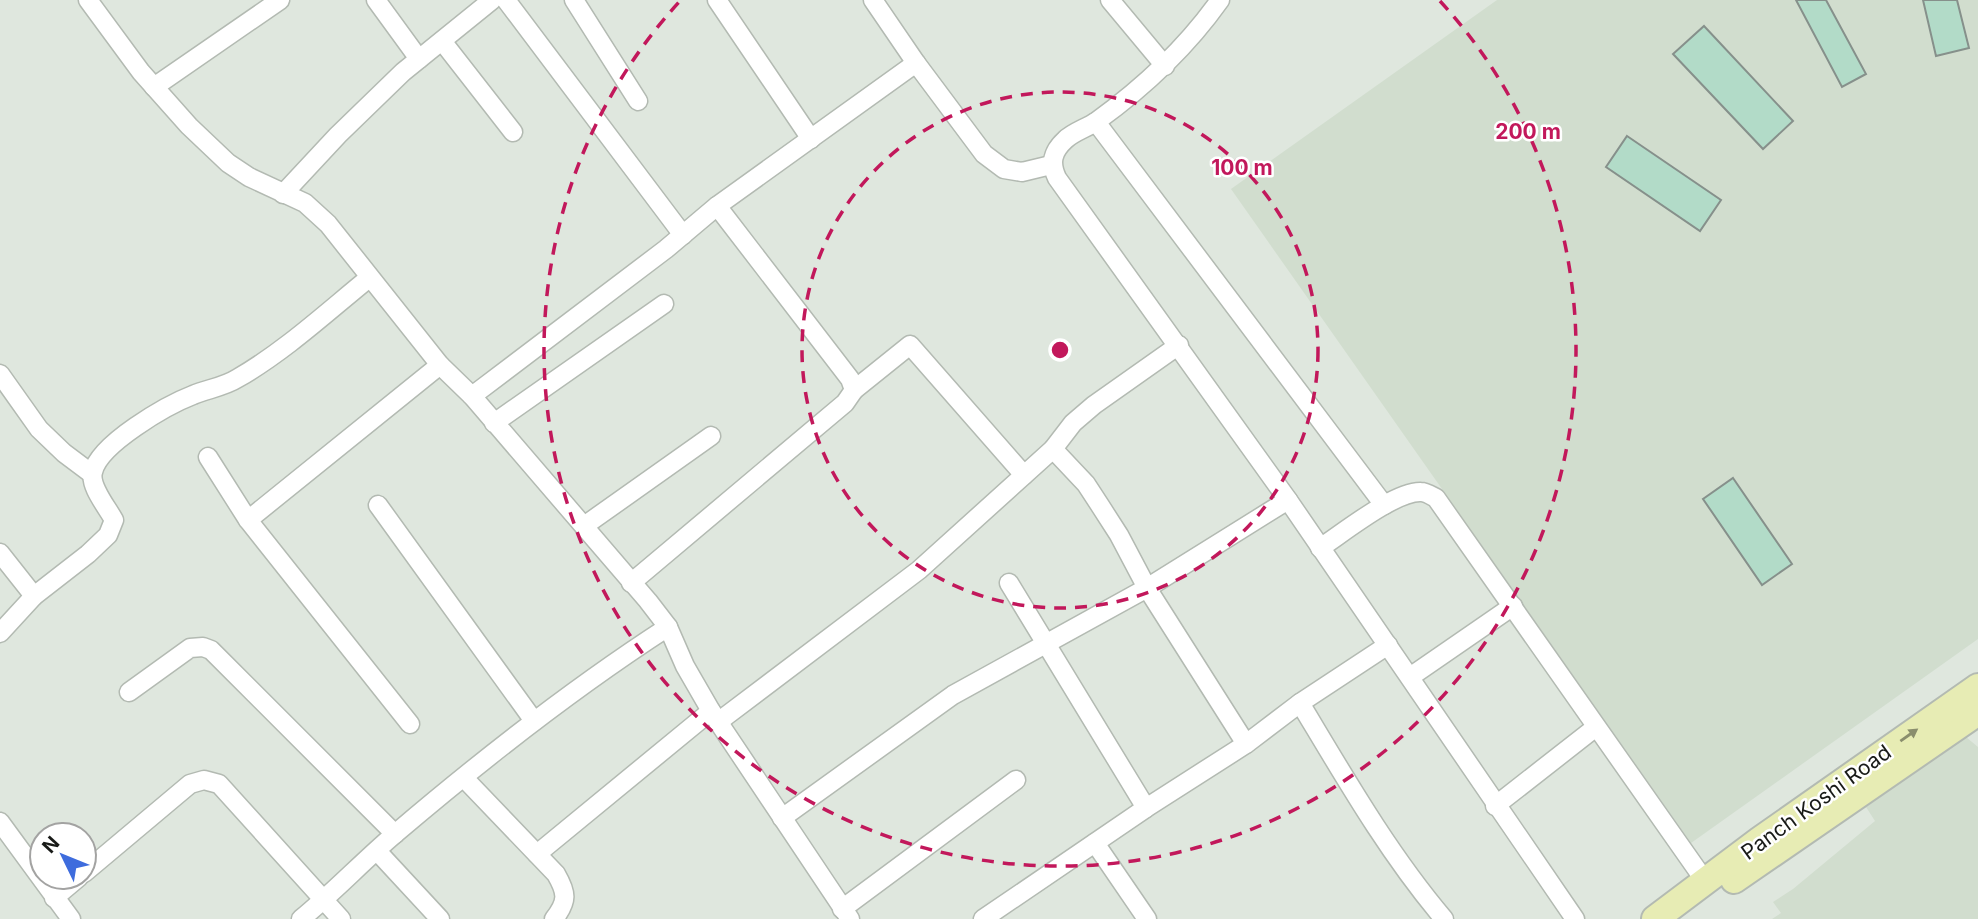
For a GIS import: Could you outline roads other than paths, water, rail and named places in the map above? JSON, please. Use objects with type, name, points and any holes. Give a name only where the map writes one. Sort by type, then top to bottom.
[{"type":"street","points":[[88,0],[154,87],[189,126],[228,163],[249,177],[305,203],[328,224],[440,365],[472,396],[668,627],[685,666],[715,717],[846,914],[1016,780]]},
{"type":"street","points":[[154,87],[280,0]]},
{"type":"street","points":[[376,0],[419,59]]},
{"type":"street","points":[[283,194],[338,135],[419,59],[492,0]]},
{"type":"street","points":[[506,0],[683,234]]},
{"type":"street","points":[[574,0],[638,101]]},
{"type":"street","points":[[717,0],[811,139]]},
{"type":"street","points":[[873,0],[984,154],[1004,169],[1022,172],[1051,165]]},
{"type":"street","points":[[1110,0],[1165,66]]},
{"type":"street","points":[[1220,0],[1165,66],[1096,121],[1065,140],[1053,156],[1051,165],[1057,178],[1288,500],[1495,806],[1575,919]]},
{"type":"street","points":[[442,41],[513,132]]},
{"type":"street","points":[[472,396],[718,206],[916,63]]},
{"type":"street","points":[[1096,121],[1384,505]]},
{"type":"street","points":[[718,206],[850,379],[853,390]]},
{"type":"street","points":[[0,633],[34,596],[108,535],[114,520],[95,486],[92,474],[97,460],[126,434],[173,404],[236,380],[300,334],[369,278]]},
{"type":"street","points":[[494,422],[664,304]]},
{"type":"street","points":[[631,583],[845,403],[853,390],[910,345],[1024,475]]},
{"type":"street","points":[[537,854],[715,717],[919,570],[1053,449],[1073,424],[1094,405],[1179,345]]},
{"type":"street","points":[[248,520],[440,365]]},
{"type":"street","points":[[0,374],[39,429],[64,453],[92,474]]},
{"type":"street","points":[[584,526],[711,436]]},
{"type":"street","points":[[1053,449],[1086,484],[1119,535],[1147,588],[1246,744]]},
{"type":"street","points":[[208,457],[248,520],[410,724]]},
{"type":"street","points":[[1320,548],[1384,505],[1423,492],[1436,499],[1705,881]]},
{"type":"street","points":[[782,818],[953,695],[1147,588],[1288,500]]},
{"type":"street","points":[[378,505],[534,721]]},
{"type":"street","points":[[0,553],[34,596]]},
{"type":"street","points":[[1009,583],[1146,808]]},
{"type":"street","points":[[1410,677],[1513,606]]},
{"type":"street","points":[[301,919],[395,834],[534,721],[604,668],[668,627]]},
{"type":"street","points":[[983,919],[1146,808],[1246,744],[1300,703],[1388,645]]},
{"type":"street","points":[[129,692],[190,648],[203,647],[211,650],[395,834]]},
{"type":"street","name":"Panch Koshi Road","points":[[1655,919],[1760,840],[1978,687]]},
{"type":"street","points":[[1300,703],[1356,796],[1428,901],[1444,919]]},
{"type":"street","points":[[1677,919],[1978,712]]},
{"type":"street","points":[[1495,806],[1596,727]]},
{"type":"street","points":[[464,778],[556,874],[565,890],[563,908],[554,919]]},
{"type":"street","points":[[98,861],[190,784],[204,780],[219,784],[341,919]]},
{"type":"street","points":[[0,822],[71,919]]},
{"type":"street","points":[[1095,843],[1147,919]]},
{"type":"street","points":[[377,851],[440,919]]},
{"type":"street","points":[[54,898],[62,891]]}]
